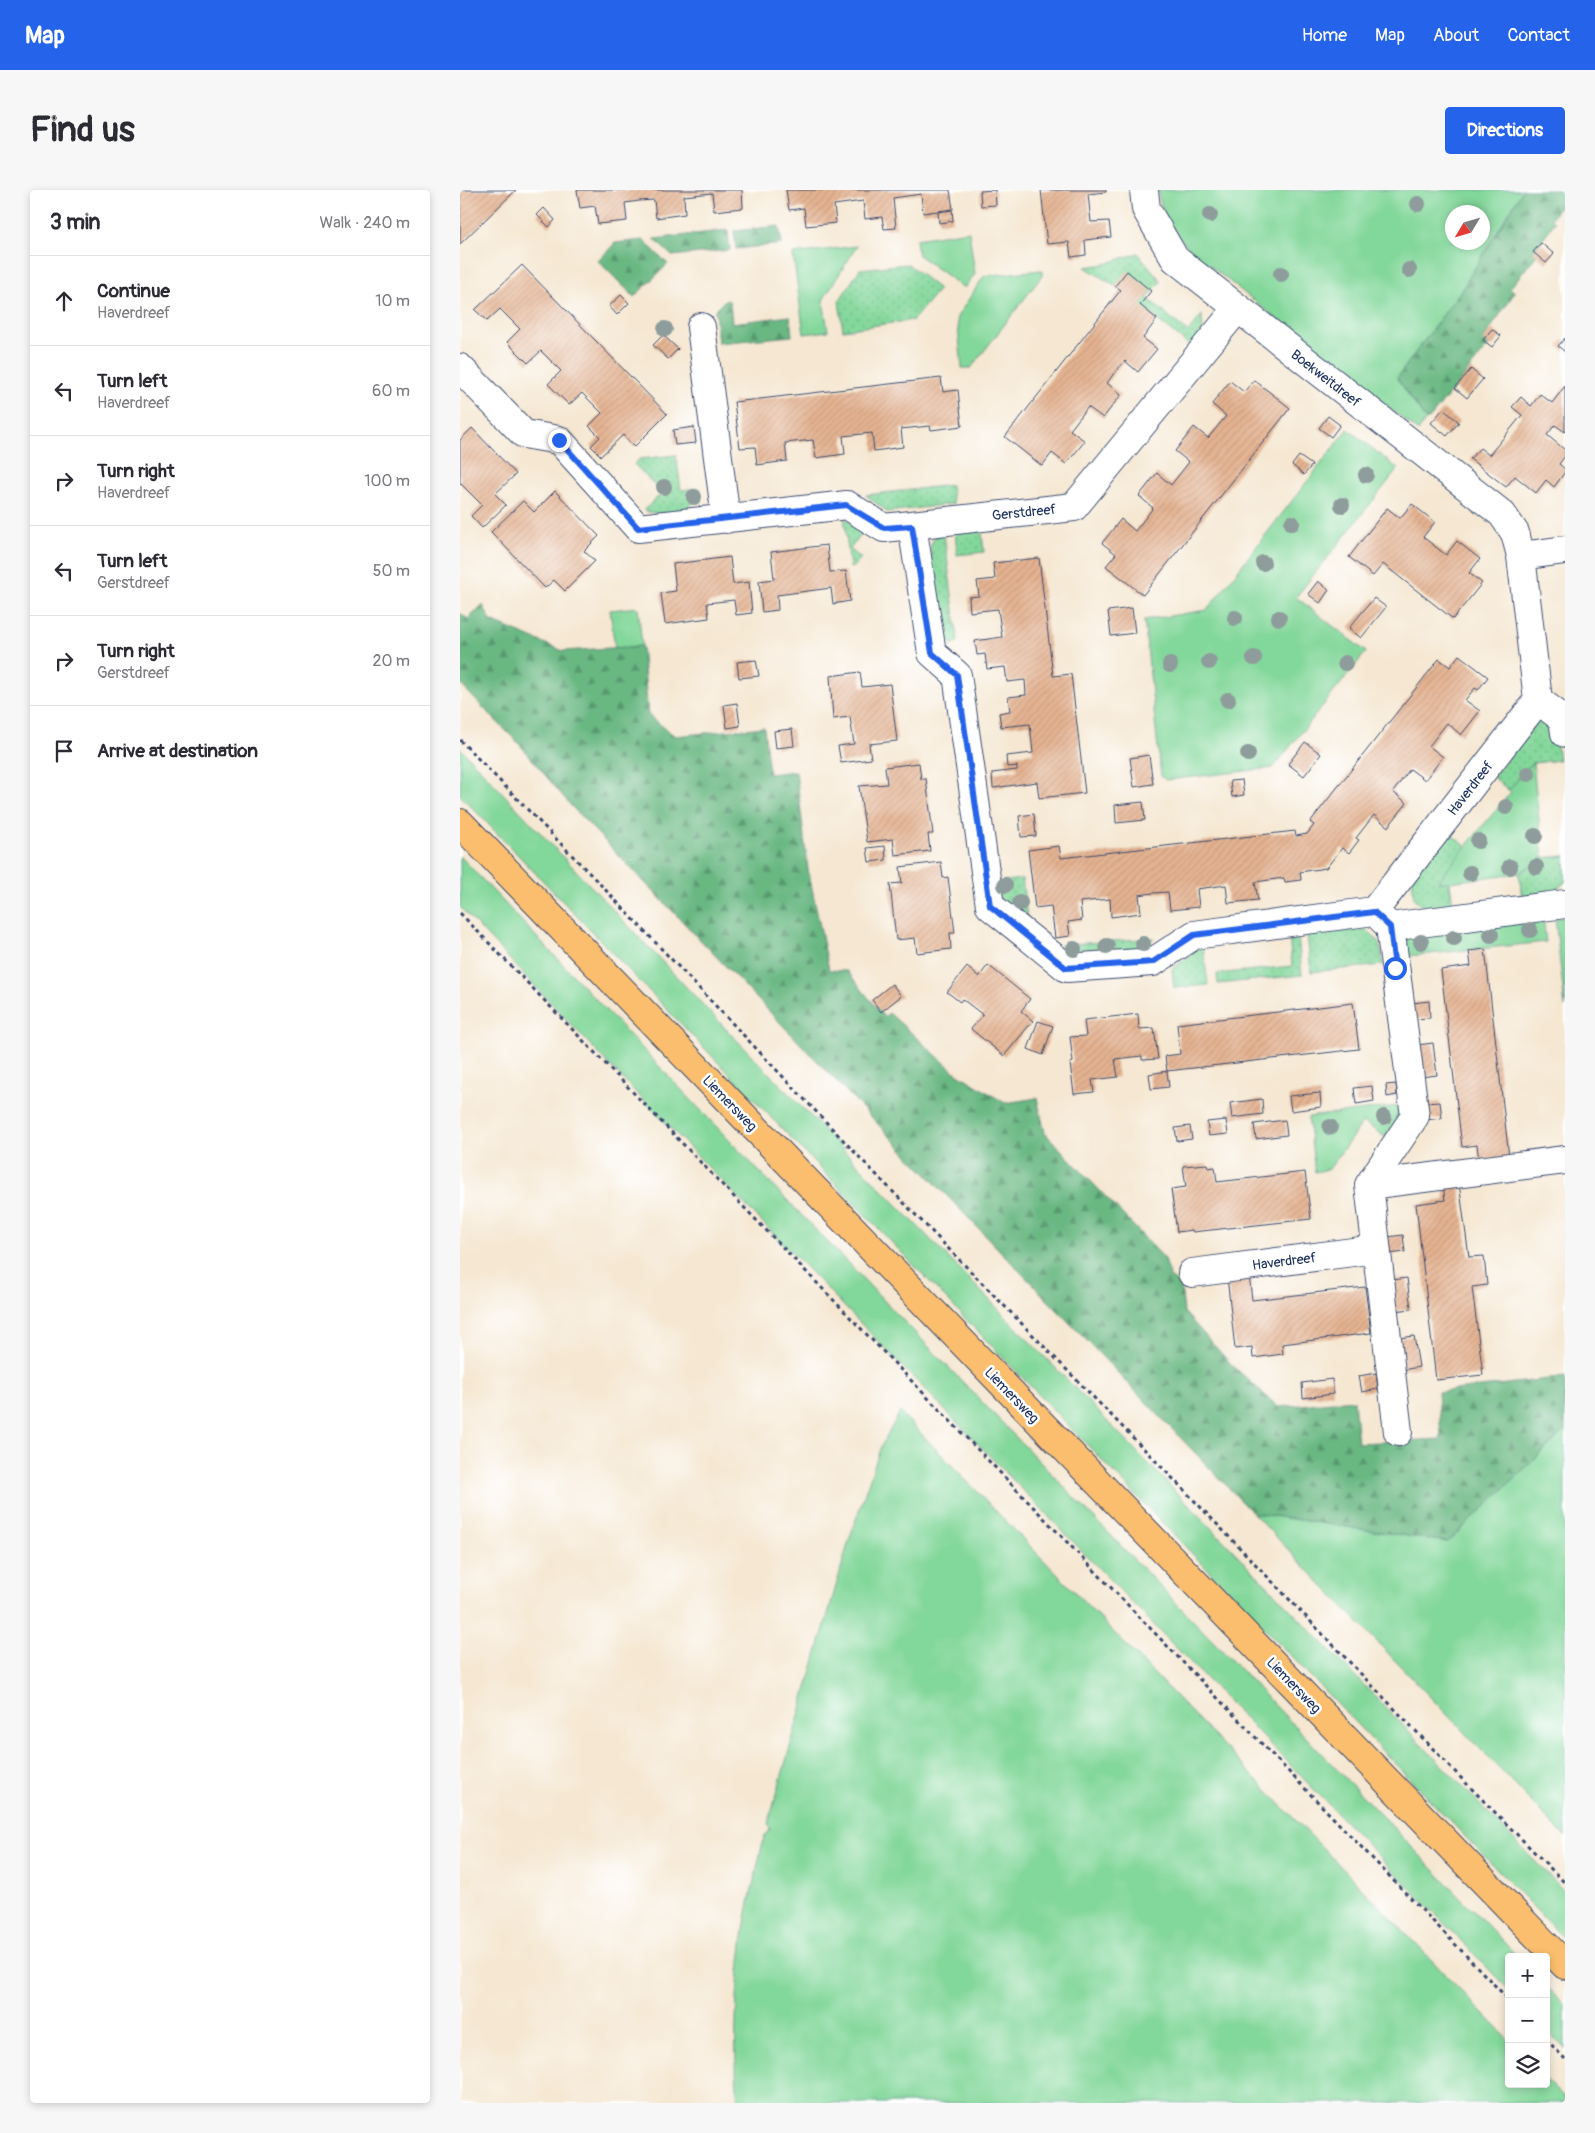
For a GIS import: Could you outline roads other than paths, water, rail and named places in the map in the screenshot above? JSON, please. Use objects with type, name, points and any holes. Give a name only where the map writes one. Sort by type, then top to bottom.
[{"type":"main road","name":"Liemersweg","points":[[460,823],[1565,1965]]},
{"type":"street","name":"Boekweitdreef","points":[[1144,190],[1146,209],[1175,259],[1502,514],[1515,532],[1521,556],[1538,700]]},
{"type":"street","name":"Gerstdreef","points":[[460,368],[524,434],[559,440],[638,528],[846,505],[884,528],[912,526],[1074,507],[1237,309]]},
{"type":"street","points":[[701,327],[726,519]]},
{"type":"street","points":[[912,526],[932,653],[957,675],[990,906],[1066,968],[1153,962],[1194,935],[1565,904]]},
{"type":"street","points":[[1521,556],[1565,550]]},
{"type":"street","points":[[1538,700],[1563,719],[1565,732]]},
{"type":"street","name":"Haverdreef","points":[[1382,919],[1538,700]]},
{"type":"street","points":[[1382,919],[1415,1116],[1369,1186],[1398,1432]]},
{"type":"street","points":[[1369,1186],[1565,1160]]},
{"type":"street","name":"Haverdreef","points":[[1192,1273],[1376,1249]]}]
